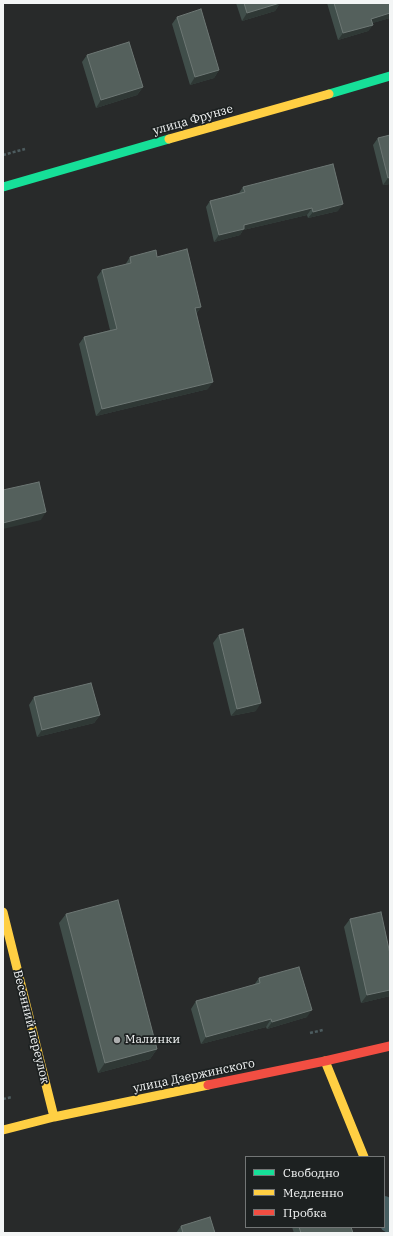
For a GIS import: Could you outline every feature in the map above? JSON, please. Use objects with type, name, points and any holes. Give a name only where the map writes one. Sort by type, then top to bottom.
[{"type":"street","name":"улица Фрунзе","points":[[3,187],[390,76]]},
{"type":"street","name":"Весенний переулок","points":[[3,912],[54,1118]]},
{"type":"street","name":"улица Дзержинского","points":[[3,1130],[390,1046]]},
{"type":"street","points":[[325,1061],[364,1156]]},
{"type":"street","points":[[385,1210],[390,1222]]},
{"type":"building","points":[[244,3],[280,3],[247,13]]},
{"type":"building","points":[[334,3],[390,3],[390,13],[371,19],[373,25],[343,33]]},
{"type":"building","points":[[201,9],[219,70],[195,77],[177,17]]},
{"type":"building","points":[[129,42],[143,87],[101,100],[87,55]]},
{"type":"building","points":[[390,135],[390,177],[388,178],[378,138]]},
{"type":"building","points":[[333,164],[343,204],[313,212],[312,208],[244,225],[244,229],[219,235],[210,201],[245,192],[243,187]]},
{"type":"building","points":[[187,249],[201,307],[195,308],[213,382],[102,409],[84,337],[117,329],[102,270],[131,263],[130,257],[156,250],[157,257]]},
{"type":"building","points":[[39,482],[46,512],[3,523],[3,490]]},
{"type":"building","points":[[243,629],[261,703],[237,709],[219,635]]},
{"type":"building","points":[[91,683],[100,715],[42,730],[34,697]]},
{"type":"building","points":[[118,900],[157,1049],[105,1063],[66,914]]},
{"type":"building","points":[[381,912],[390,954],[390,990],[367,995],[350,919]]},
{"type":"building","points":[[299,967],[312,1010],[272,1022],[271,1019],[206,1037],[196,1001],[260,983],[259,978]]},
{"type":"building","points":[[210,1217],[215,1233],[183,1233],[181,1226]]},
{"type":"building","points":[[299,1228],[351,1228],[353,1233],[301,1233]]},
{"type":"traffic: fast","points":[[329,94],[390,76]]},
{"type":"traffic: fast","points":[[3,187],[169,139]]},
{"type":"traffic: slow","points":[[169,139],[329,94]]},
{"type":"traffic: slow","points":[[3,912],[54,1117]]},
{"type":"traffic: slow","points":[[325,1061],[364,1156]]},
{"type":"traffic: slow","points":[[3,1130],[54,1117],[208,1085]]},
{"type":"traffic: jam","points":[[208,1085],[390,1046]]},
{"type":"place","name":"Малинки","points":[[117,1040]]}]
